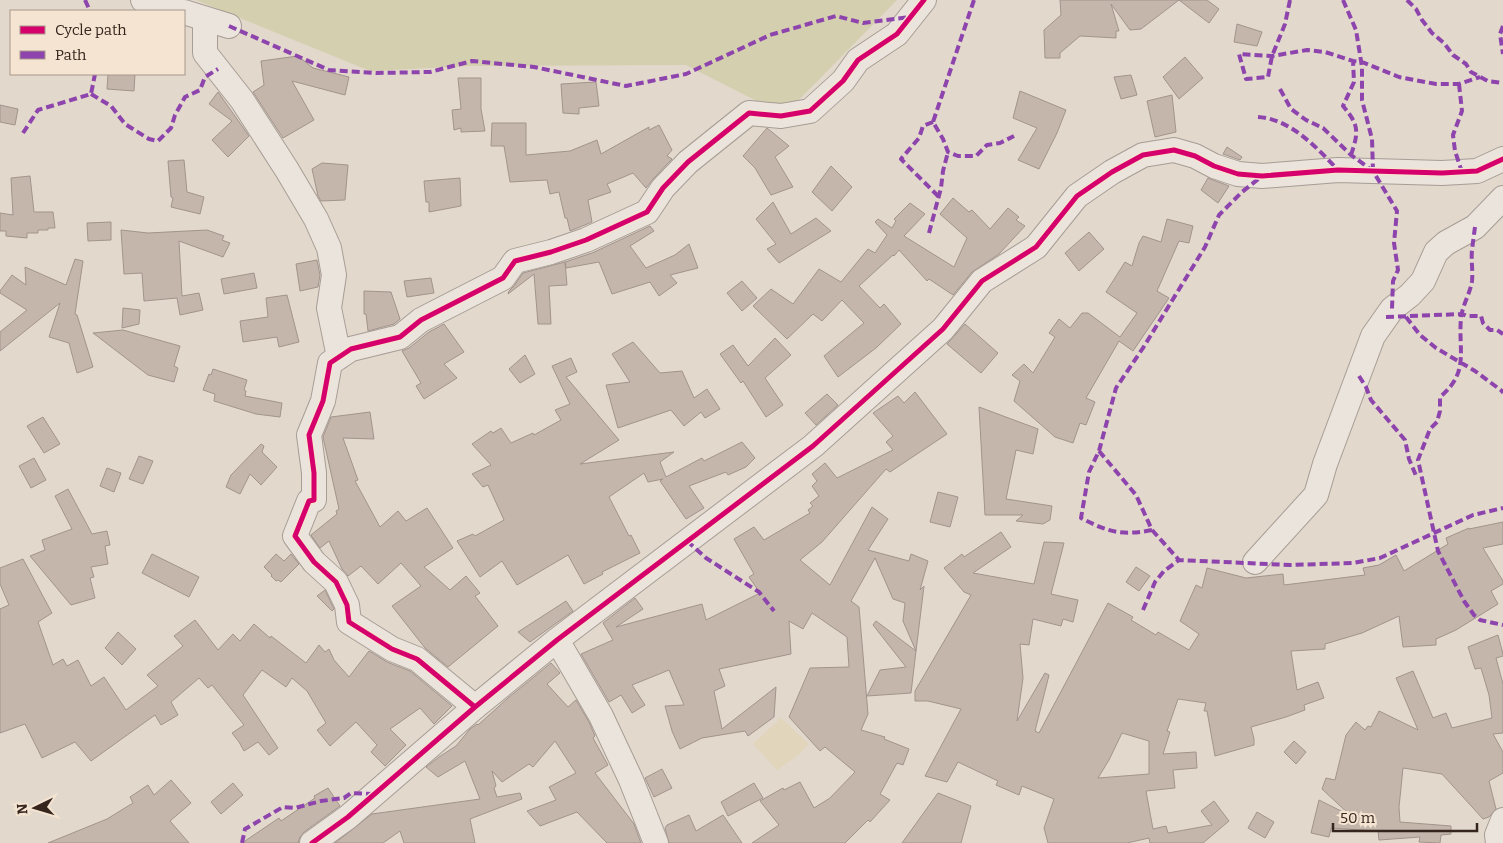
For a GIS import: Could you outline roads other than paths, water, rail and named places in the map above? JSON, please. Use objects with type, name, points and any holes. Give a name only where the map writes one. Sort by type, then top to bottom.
[{"type":"street","points":[[143,0],[177,10]]},
{"type":"street","points":[[475,707],[417,659],[392,649],[349,622],[347,605],[336,582],[314,562],[295,536],[310,501],[314,500],[314,472],[309,435],[323,400],[330,364],[351,349],[400,337],[421,320],[503,278],[515,261],[551,252],[586,240],[647,212],[663,188],[688,162],[749,114],[781,116],[810,112],[843,82],[858,60],[897,34],[924,0]]},
{"type":"street","points":[[194,16],[205,53],[242,100],[287,170],[316,220],[329,248],[334,275],[330,308],[339,358]]},
{"type":"street","points":[[194,16],[229,26]]},
{"type":"street","points":[[312,843],[348,818],[475,707],[557,640],[813,446],[943,329],[982,281],[1036,247],[1077,196],[1112,172],[1143,155],[1174,150],[1195,156],[1214,166],[1238,174],[1262,176],[1338,170],[1469,172],[1476,171],[1503,159]]},
{"type":"street","points":[[1255,562],[1316,495],[1373,336],[1392,308],[1410,295],[1423,281],[1436,252],[1446,243],[1475,227],[1503,198]]},
{"type":"street","points":[[557,640],[601,716],[631,780],[656,843]]},
{"type":"street","points":[[1498,843],[1497,835],[1503,820]]}]
